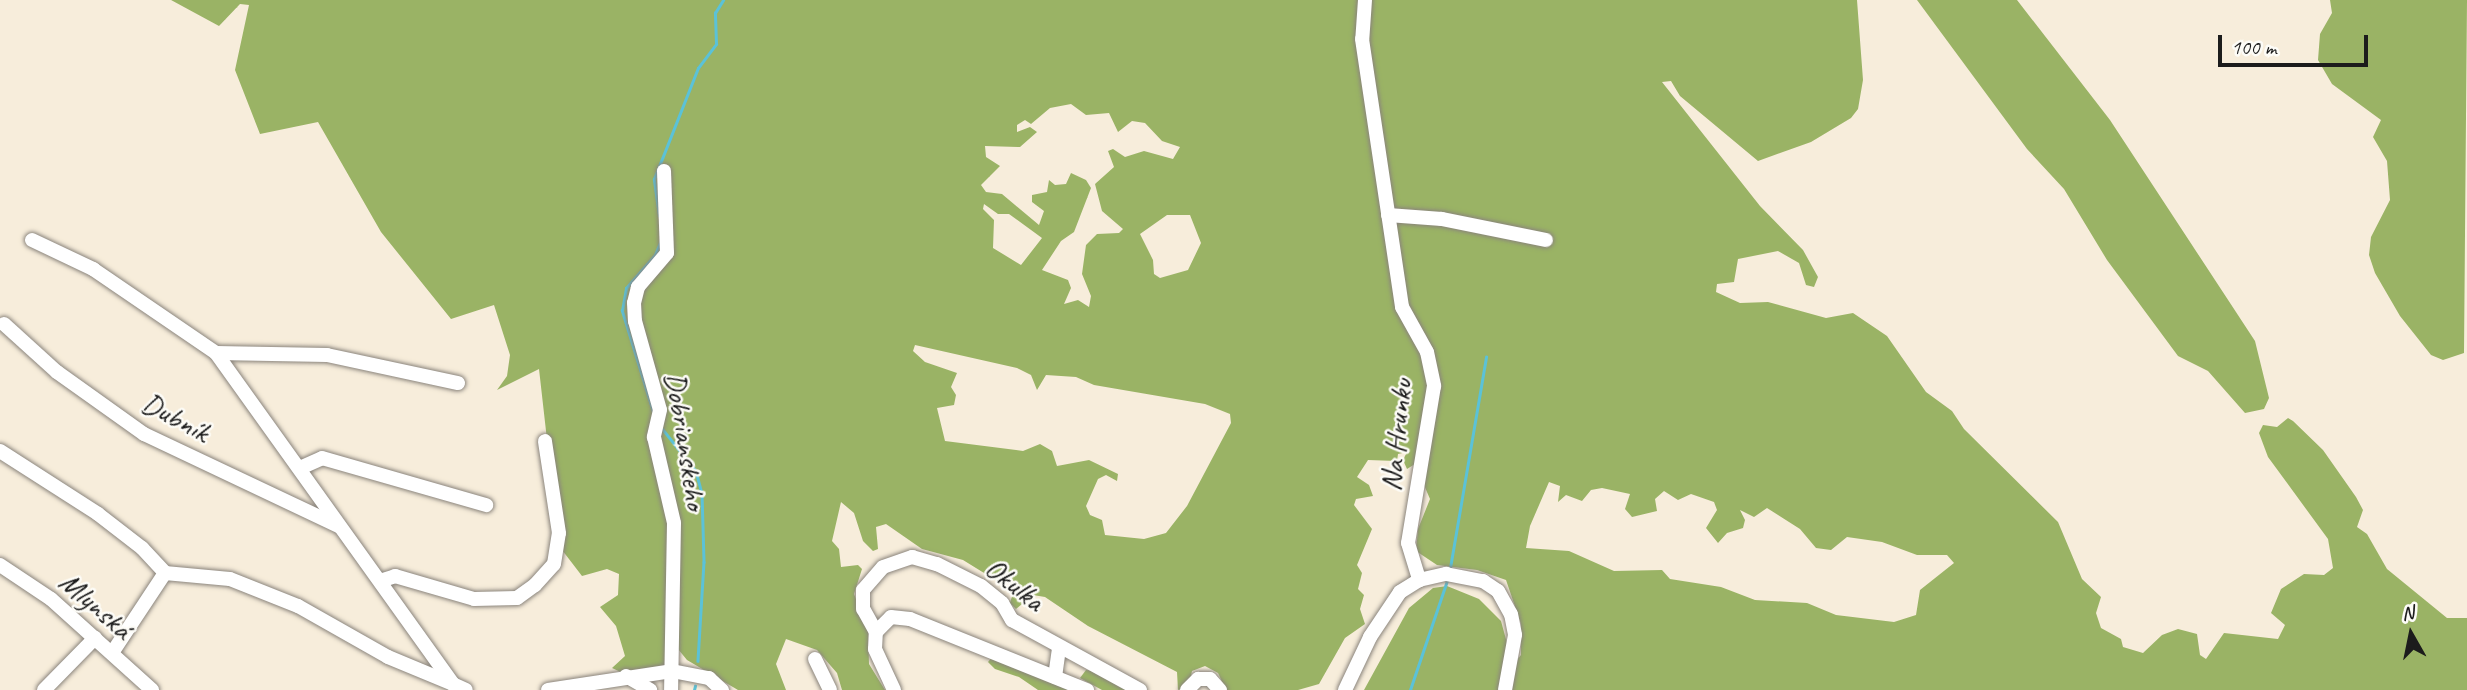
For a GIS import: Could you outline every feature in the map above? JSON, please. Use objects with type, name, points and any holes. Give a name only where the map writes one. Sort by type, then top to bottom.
[{"type":"street","name":"Na Hrunku","points":[[1365,0],[1362,39],[1402,307],[1427,352],[1434,386],[1408,543],[1419,580]]},
{"type":"street","name":"Dobrianskeho","points":[[664,171],[667,253],[638,287],[634,303],[635,321],[659,414],[655,430],[674,523],[671,690]]},
{"type":"street","points":[[1388,215],[1442,219],[1546,240]]},
{"type":"street","name":"Dubník","points":[[32,240],[93,269],[216,353],[237,377],[432,654],[460,687]]},
{"type":"street","name":"Dubník","points":[[4,324],[57,372],[144,434],[342,528]]},
{"type":"street","points":[[237,377],[236,362],[246,352]]},
{"type":"street","points":[[216,353],[327,355],[458,383]]},
{"type":"street","points":[[380,581],[395,576],[474,599],[517,598],[535,585],[554,565],[559,533],[545,441]]},
{"type":"street","points":[[0,451],[97,514],[142,548],[164,573],[113,653]]},
{"type":"street","points":[[300,468],[322,457],[486,505]]},
{"type":"street","name":"Okulka","points":[[894,690],[875,649],[876,632],[863,609],[863,590],[883,567],[912,558],[937,564],[981,586],[1002,603],[1012,620],[1140,690]]},
{"type":"street","name":"Mlynská","points":[[0,565],[51,599],[152,690]]},
{"type":"street","name":"Dubník","points":[[164,573],[230,579],[266,591],[418,671],[460,687]]},
{"type":"street","points":[[1345,690],[1370,637],[1400,592],[1419,580],[1461,574],[1498,591],[1511,614],[1515,635],[1505,690]]},
{"type":"street","name":"Okulka","points":[[876,632],[891,617],[910,619],[1087,690]]},
{"type":"street","points":[[44,690],[95,638]]},
{"type":"street","points":[[1055,677],[1059,648]]},
{"type":"street","points":[[418,671],[432,654]]},
{"type":"street","points":[[815,659],[830,690]]},
{"type":"street","points":[[548,690],[624,676],[672,671],[691,672],[706,677],[722,690]]},
{"type":"street","points":[[624,676],[650,690]]},
{"type":"street","points":[[1187,690],[1198,678],[1210,679],[1220,690]]},
{"type":"green space","points":[[171,0],[1857,0],[1863,80],[1858,109],[1851,118],[1811,142],[1758,161],[1680,96],[1671,81],[1662,82],[1760,206],[1803,250],[1818,277],[1814,287],[1806,285],[1799,263],[1778,251],[1738,259],[1734,282],[1717,284],[1716,292],[1740,303],[1768,302],[1826,318],[1853,313],[1887,336],[1926,392],[1952,411],[1964,429],[2058,522],[2082,579],[2101,597],[2096,613],[2101,628],[2121,639],[2123,647],[2143,653],[2162,635],[2178,629],[2197,634],[2200,655],[2206,659],[2224,633],[2278,639],[2285,625],[2271,613],[2281,589],[2304,574],[2324,575],[2333,568],[2328,539],[2268,457],[2259,433],[2263,425],[2277,427],[2288,418],[2323,450],[2356,497],[2363,510],[2357,527],[2367,534],[2387,569],[2447,618],[2467,618],[2467,690],[1364,690],[1409,608],[1433,588],[1447,586],[1479,599],[1501,621],[1513,665],[1521,655],[1521,624],[1506,580],[1477,570],[1437,565],[1416,551],[1418,529],[1430,499],[1415,464],[1407,469],[1403,460],[1407,452],[1398,454],[1397,461],[1368,460],[1357,477],[1369,485],[1373,496],[1356,499],[1354,505],[1372,529],[1357,565],[1362,573],[1358,589],[1364,595],[1360,609],[1365,624],[1345,638],[1319,684],[1298,690],[1226,690],[1218,673],[1205,666],[1192,671],[1189,685],[1178,690],[1177,672],[1088,626],[1045,597],[1033,595],[1016,609],[1010,603],[1016,583],[1010,578],[997,581],[963,560],[922,549],[886,524],[876,527],[878,549],[873,551],[863,541],[854,513],[841,502],[832,541],[839,549],[841,567],[858,565],[862,569],[854,594],[868,630],[869,664],[885,690],[842,690],[837,673],[817,650],[786,639],[776,664],[786,690],[738,690],[687,660],[678,649],[666,665],[625,674],[612,668],[625,656],[616,626],[600,607],[618,595],[619,574],[607,569],[582,576],[559,546],[539,369],[497,390],[507,376],[510,355],[494,305],[451,319],[381,232],[318,122],[260,134],[235,70],[249,5],[240,4],[219,26]],"holes":[[[1071,104],[1086,115],[1109,113],[1118,132],[1132,121],[1145,123],[1162,141],[1180,147],[1173,159],[1144,151],[1125,157],[1113,149],[1108,151],[1114,167],[1095,184],[1102,211],[1123,229],[1119,233],[1097,234],[1086,245],[1082,274],[1091,296],[1089,307],[1078,300],[1064,304],[1071,288],[1068,280],[1042,270],[1061,241],[1074,232],[1091,188],[1086,180],[1071,173],[1066,184],[1055,185],[1049,180],[1047,192],[1032,195],[1032,202],[1044,211],[1039,225],[1002,194],[986,192],[981,185],[1000,166],[986,157],[985,146],[1020,147],[1037,132],[1030,127],[1017,132],[1017,125],[1025,120],[1031,124],[1050,108]],[[984,204],[998,214],[1009,214],[1042,238],[1021,265],[993,248],[994,220],[983,209]],[[1167,215],[1190,215],[1201,243],[1188,270],[1160,278],[1154,274],[1153,260],[1140,234]],[[915,345],[1017,368],[1031,375],[1037,390],[1046,375],[1076,377],[1094,385],[1205,404],[1230,414],[1231,423],[1187,506],[1166,533],[1144,539],[1105,535],[1102,520],[1090,515],[1086,506],[1098,479],[1106,475],[1117,481],[1118,474],[1089,460],[1057,466],[1052,451],[1040,444],[1023,451],[945,441],[937,408],[954,405],[956,395],[951,387],[957,373],[925,362],[913,351]],[[1549,482],[1560,486],[1558,502],[1566,495],[1582,501],[1591,490],[1602,488],[1630,494],[1625,509],[1632,517],[1657,511],[1655,499],[1664,491],[1678,500],[1691,494],[1714,502],[1717,510],[1706,528],[1718,543],[1727,533],[1743,528],[1745,520],[1740,510],[1754,517],[1767,508],[1800,529],[1816,548],[1831,550],[1847,537],[1882,542],[1917,555],[1947,555],[1954,563],[1920,590],[1916,615],[1894,622],[1836,615],[1807,603],[1755,600],[1721,587],[1670,579],[1662,570],[1614,571],[1569,551],[1526,548],[1530,526]]]},
{"type":"green space","points":[[1917,0],[2017,0],[2110,120],[2255,341],[2269,398],[2264,409],[2245,413],[2208,371],[2178,356],[2107,260],[2064,189],[2027,149]]},
{"type":"green space","points":[[2330,0],[2467,0],[2464,353],[2443,360],[2431,355],[2400,316],[2375,273],[2369,255],[2371,237],[2390,200],[2387,161],[2373,137],[2381,120],[2332,84],[2318,60],[2320,34],[2332,13]]},
{"type":"green space","points":[[993,656],[1077,690],[1038,690],[1019,677],[995,669],[988,662]]},
{"type":"green space","points":[[1086,670],[1097,671],[1134,690],[1102,690],[1080,678]]},
{"type":"waterway","points":[[659,216],[654,179],[698,68],[716,44],[715,13],[723,0]]},
{"type":"waterway","points":[[653,412],[622,311],[626,288],[655,255],[661,240]]},
{"type":"waterway","points":[[1450,568],[1486,357]]},
{"type":"waterway","points":[[661,427],[696,471],[702,493],[704,562],[698,661]]},
{"type":"waterway","points":[[1410,690],[1448,578]]},
{"type":"waterway","points":[[694,690],[695,686]]}]
